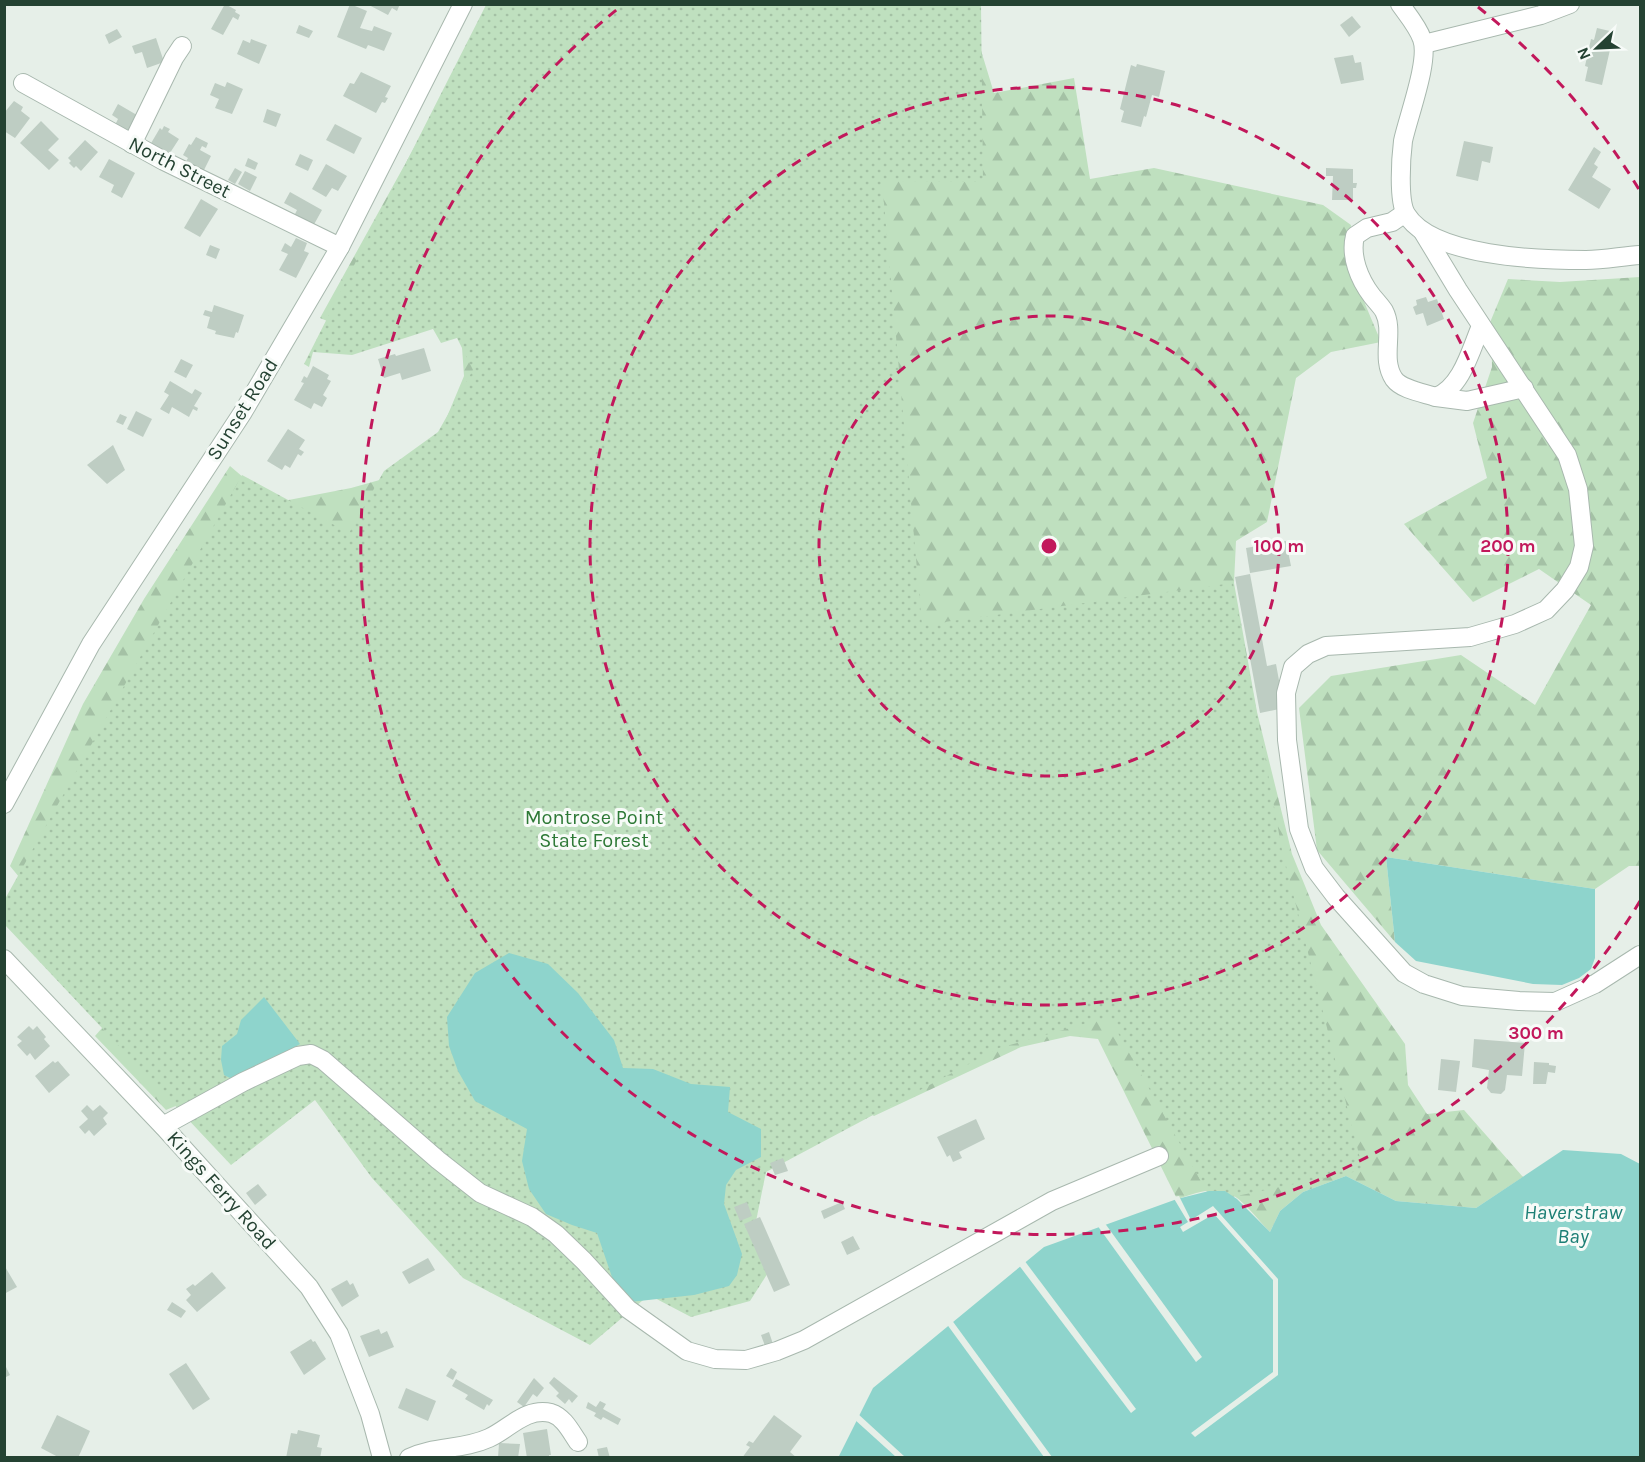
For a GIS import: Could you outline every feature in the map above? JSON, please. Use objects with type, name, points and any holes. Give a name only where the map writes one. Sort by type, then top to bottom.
[{"type":"street","name":"Sunset Road","points":[[4,804],[91,644],[243,412],[340,247],[463,4]]},
{"type":"street","points":[[1400,4],[1422,36],[1424,44],[1423,59],[1403,143],[1401,197],[1406,213],[1423,232],[1458,290],[1567,455],[1578,489],[1584,546],[1579,567],[1565,590],[1546,610],[1515,624],[1470,638],[1326,646],[1308,654],[1293,667],[1286,693],[1287,740],[1299,829],[1314,868],[1336,897],[1404,973],[1424,984],[1462,996],[1555,1002],[1595,984],[1626,962],[1641,955]]},
{"type":"street","points":[[1424,44],[1541,15],[1570,4]]},
{"type":"street","points":[[132,144],[182,46]]},
{"type":"street","name":"North Street","points":[[23,83],[132,144],[340,247]]},
{"type":"street","points":[[1406,213],[1392,222],[1367,228],[1355,236],[1352,248],[1361,278],[1384,311],[1388,325],[1388,366],[1396,381],[1411,390],[1436,397],[1467,401],[1524,388]]},
{"type":"street","points":[[1423,232],[1446,243],[1497,255],[1587,260],[1641,255]]},
{"type":"street","points":[[1436,397],[1445,393],[1454,382],[1482,326]]},
{"type":"street","name":"Kings Ferry Road","points":[[4,959],[163,1126],[309,1287],[339,1334],[370,1414],[382,1458]]},
{"type":"street","points":[[163,1126],[252,1078],[298,1056],[311,1054],[323,1060],[438,1160],[480,1193],[532,1217],[556,1234],[628,1309],[687,1351],[716,1359],[746,1360],[804,1340],[1052,1201],[1159,1156]]},
{"type":"street","points":[[409,1458],[438,1449],[464,1446],[487,1439],[508,1428],[523,1416],[536,1412],[551,1413],[561,1419],[578,1442]]},
{"type":"green space","name":"Montrose Point State Forest","points":[[486,5],[981,5],[983,182],[882,181],[922,625],[1233,583],[1282,850],[1363,1170],[1212,1201],[1109,1017],[999,1048],[766,1172],[755,1226],[771,1268],[750,1301],[691,1317],[649,1295],[590,1345],[463,1278],[372,1178],[315,1100],[231,1165],[5,925],[5,899],[242,475],[349,533],[384,471],[438,432],[473,370],[457,338],[441,343],[433,329],[352,355],[313,352],[309,367],[304,364]]},
{"type":"green space","name":"Montrose Point State Forest","points":[[493,5],[972,21],[994,93],[1074,78],[1090,179],[1154,168],[1323,205],[1351,225],[1347,261],[1381,342],[1331,352],[1296,378],[1267,522],[1236,541],[1234,583],[1257,712],[1292,854],[1321,925],[1405,1044],[1408,1085],[1427,1114],[1464,1110],[1523,1177],[1476,1208],[1396,1201],[1346,1176],[1303,1192],[1280,1211],[1270,1232],[1242,1202],[1230,1193],[1218,1190],[1206,1191],[1177,1199],[1098,1039],[1070,1036],[1021,1047],[874,1116],[790,1053],[236,1081],[166,1110],[95,1036],[123,1004],[10,866],[83,704],[144,599],[230,466],[273,503],[351,488],[426,467],[464,376],[461,333],[424,291],[351,331],[320,318]]},
{"type":"green space","points":[[1640,277],[1640,866],[1629,866],[1595,889],[1386,857],[1395,942],[1317,850],[1299,708],[1331,676],[1461,655],[1535,705],[1591,605],[1539,569],[1473,602],[1404,524],[1487,478],[1473,423],[1492,367],[1491,320],[1508,279],[1560,282]]},
{"type":"water","points":[[1386,857],[1595,889],[1595,958],[1591,969],[1579,978],[1562,985],[1533,984],[1416,961],[1395,942]]},
{"type":"water","points":[[509,953],[548,964],[578,993],[614,1040],[623,1068],[653,1069],[691,1084],[730,1087],[728,1112],[761,1129],[761,1157],[736,1170],[726,1185],[724,1204],[742,1254],[737,1275],[729,1286],[694,1295],[630,1302],[613,1280],[597,1233],[546,1214],[529,1189],[522,1161],[527,1129],[475,1101],[458,1071],[449,1046],[447,1017],[475,973]]},
{"type":"water","points":[[264,997],[300,1044],[236,1081],[224,1075],[221,1060],[222,1046],[237,1034],[241,1020]]},
{"type":"water","name":"Haverstraw Bay","points":[[1563,1150],[1621,1154],[1640,1164],[1640,1457],[838,1458],[873,1388],[1044,1247],[1177,1199],[1209,1191],[1225,1191],[1237,1199],[1270,1232],[1280,1211],[1303,1192],[1346,1176],[1396,1201],[1476,1208]]},
{"type":"pier","points":[[1179,1196],[1191,1220],[1213,1206],[1278,1279],[1278,1375],[1195,1437],[1191,1433],[1273,1372],[1273,1280],[1214,1214],[1183,1232],[1180,1227],[1188,1222],[1173,1197]]},
{"type":"pier","points":[[1104,1222],[1202,1357],[1196,1362],[1097,1225]]},
{"type":"pier","points":[[1024,1260],[1136,1409],[1131,1413],[1018,1264]]},
{"type":"pier","points":[[951,1319],[1052,1457],[1044,1457],[946,1323]]},
{"type":"pier","points":[[857,1413],[905,1457],[896,1457],[854,1419]]},
{"type":"building","points":[[225,4],[240,15],[238,20],[233,17],[223,35],[211,29]]},
{"type":"building","points":[[350,4],[367,11],[360,28],[372,31],[374,26],[392,33],[384,51],[368,45],[366,49],[337,37]]},
{"type":"building","points":[[367,4],[400,4],[397,11],[392,8],[388,15]]},
{"type":"building","points":[[1352,16],[1361,27],[1349,37],[1340,25]]},
{"type":"building","points":[[299,25],[313,31],[309,38],[296,33]]},
{"type":"building","points":[[1597,28],[1614,32],[1602,85],[1585,81],[1588,67],[1585,66],[1591,39],[1594,40]]},
{"type":"building","points":[[117,29],[122,37],[109,44],[105,35]]},
{"type":"building","points":[[156,38],[164,62],[147,68],[142,52],[135,54],[132,46]]},
{"type":"building","points":[[251,39],[267,45],[259,64],[237,54],[243,40],[250,43]]},
{"type":"building","points":[[1353,55],[1355,63],[1361,62],[1364,80],[1341,84],[1334,58]]},
{"type":"building","points":[[1137,64],[1165,71],[1159,97],[1152,95],[1141,127],[1121,122],[1124,111],[1120,109],[1131,65],[1136,67]]},
{"type":"building","points":[[361,72],[391,86],[385,97],[388,98],[385,103],[382,102],[376,113],[343,96],[350,83],[354,84]]},
{"type":"building","points":[[227,82],[243,89],[232,114],[215,108],[219,99],[210,95],[215,83],[225,87]]},
{"type":"building","points":[[14,101],[23,107],[21,111],[30,118],[15,138],[4,131],[4,113]]},
{"type":"building","points":[[118,104],[142,118],[132,136],[115,125],[118,119],[112,115]]},
{"type":"building","points":[[267,109],[281,114],[276,127],[263,122]]},
{"type":"building","points":[[41,121],[59,139],[48,150],[59,160],[49,170],[20,143]]},
{"type":"building","points":[[335,124],[362,138],[354,154],[326,140]]},
{"type":"building","points":[[164,126],[170,129],[168,132],[179,139],[168,156],[150,145],[160,128],[162,130]]},
{"type":"building","points":[[196,137],[208,143],[206,148],[202,146],[200,150],[211,156],[202,174],[184,165],[188,158],[183,155]]},
{"type":"building","points":[[85,140],[98,152],[81,171],[69,163],[71,161],[68,158]]},
{"type":"building","points":[[1464,141],[1493,147],[1490,163],[1482,161],[1478,181],[1456,176]]},
{"type":"building","points":[[1594,147],[1601,152],[1594,164],[1598,167],[1592,177],[1611,189],[1599,209],[1568,190]]},
{"type":"building","points":[[300,154],[313,160],[308,171],[295,165]]},
{"type":"building","points":[[248,158],[258,163],[255,170],[245,166]]},
{"type":"building","points":[[109,159],[135,173],[122,198],[111,192],[114,185],[99,177]]},
{"type":"building","points":[[326,164],[347,176],[338,191],[332,188],[326,197],[312,189]]},
{"type":"building","points":[[235,168],[242,172],[235,184],[228,180]]},
{"type":"building","points":[[1326,168],[1353,169],[1353,183],[1357,183],[1356,188],[1353,188],[1353,200],[1332,200],[1333,176],[1326,176]]},
{"type":"building","points":[[245,171],[257,177],[250,191],[238,184]]},
{"type":"building","points":[[290,192],[322,210],[312,228],[293,218],[297,210],[284,203]]},
{"type":"building","points":[[201,199],[218,209],[200,237],[184,228]]},
{"type":"building","points":[[296,238],[307,243],[304,251],[309,253],[296,278],[279,270],[288,254],[281,251],[285,243],[291,247]]},
{"type":"building","points":[[210,245],[220,249],[216,259],[206,255]]},
{"type":"building","points":[[1426,297],[1428,302],[1437,299],[1444,319],[1427,326],[1423,313],[1416,315],[1413,307],[1417,305],[1416,300]]},
{"type":"building","points":[[214,305],[244,315],[234,338],[215,334],[216,331],[207,328],[210,317],[203,315],[205,310],[212,312]]},
{"type":"building","points":[[424,348],[431,371],[402,380],[400,373],[384,378],[378,359]]},
{"type":"building","points":[[181,359],[193,365],[186,378],[174,372]]},
{"type":"building","points":[[313,366],[329,375],[327,379],[331,381],[323,395],[327,398],[322,407],[314,403],[311,409],[294,400],[304,383],[301,382],[304,376],[307,378]]},
{"type":"building","points":[[170,381],[192,394],[195,389],[202,393],[194,406],[198,408],[197,411],[193,409],[189,417],[172,407],[169,414],[160,409],[169,395],[164,392]]},
{"type":"building","points":[[136,411],[152,419],[143,437],[127,429]]},
{"type":"building","points":[[120,414],[127,417],[123,425],[116,422]]},
{"type":"building","points":[[288,429],[305,440],[299,449],[304,452],[301,456],[298,454],[290,468],[285,465],[282,470],[267,461]]},
{"type":"building","points":[[113,445],[125,470],[107,484],[87,465]]},
{"type":"building","points":[[1286,541],[1291,566],[1250,573],[1246,548]]},
{"type":"building","points":[[1250,574],[1267,666],[1276,664],[1284,708],[1260,713],[1235,577]]},
{"type":"building","points":[[29,1026],[33,1030],[37,1026],[50,1046],[35,1060],[30,1053],[27,1056],[17,1045],[22,1041],[17,1037]]},
{"type":"building","points":[[1474,1039],[1525,1043],[1522,1076],[1507,1075],[1505,1090],[1501,1094],[1491,1093],[1487,1088],[1489,1070],[1472,1067]]},
{"type":"building","points":[[1441,1059],[1460,1061],[1456,1092],[1438,1090]]},
{"type":"building","points":[[53,1061],[55,1063],[58,1061],[70,1075],[49,1093],[35,1076]]},
{"type":"building","points":[[1534,1062],[1556,1066],[1555,1073],[1548,1072],[1546,1084],[1533,1084]]},
{"type":"building","points":[[87,1105],[93,1111],[100,1105],[108,1113],[103,1118],[107,1124],[94,1136],[89,1130],[85,1134],[79,1127],[88,1119],[81,1111]]},
{"type":"building","points":[[976,1119],[985,1139],[959,1152],[962,1158],[953,1162],[950,1155],[947,1157],[937,1137]]},
{"type":"building","points":[[783,1158],[788,1171],[775,1175],[770,1163]]},
{"type":"building","points":[[258,1184],[267,1195],[255,1205],[246,1193]]},
{"type":"building","points":[[747,1202],[752,1216],[740,1221],[734,1207]]},
{"type":"building","points":[[842,1202],[845,1209],[824,1219],[821,1211]]},
{"type":"building","points":[[760,1217],[790,1285],[774,1292],[744,1224]]},
{"type":"building","points":[[853,1236],[860,1249],[847,1255],[841,1242]]},
{"type":"building","points":[[428,1258],[435,1270],[409,1284],[402,1272]]},
{"type":"building","points":[[4,1265],[17,1287],[4,1294]]},
{"type":"building","points":[[212,1272],[226,1288],[197,1312],[186,1300],[191,1295],[186,1289],[193,1284],[195,1286]]},
{"type":"building","points":[[347,1280],[350,1285],[353,1283],[359,1296],[342,1307],[331,1289]]},
{"type":"building","points":[[172,1302],[186,1311],[181,1318],[167,1310]]},
{"type":"building","points":[[379,1329],[381,1334],[387,1331],[394,1347],[369,1357],[360,1336]]},
{"type":"building","points":[[769,1332],[773,1344],[765,1346],[761,1335]]},
{"type":"building","points":[[311,1339],[315,1341],[326,1359],[304,1375],[290,1352]]},
{"type":"building","points":[[186,1363],[210,1399],[193,1410],[169,1374]]},
{"type":"building","points":[[6,1367],[10,1375],[4,1378],[4,1368]]},
{"type":"building","points":[[451,1368],[457,1372],[453,1380],[446,1376]]},
{"type":"building","points":[[554,1377],[578,1396],[572,1403],[569,1399],[565,1404],[556,1396],[559,1393],[549,1383]]},
{"type":"building","points":[[534,1378],[544,1388],[537,1397],[533,1394],[524,1407],[517,1402]]},
{"type":"building","points":[[456,1379],[493,1400],[489,1406],[487,1404],[484,1410],[465,1399],[468,1395],[452,1386]]},
{"type":"building","points":[[406,1388],[436,1401],[428,1421],[398,1408]]},
{"type":"building","points":[[600,1401],[606,1404],[603,1409],[621,1419],[618,1425],[603,1417],[601,1420],[594,1416],[596,1413],[586,1408],[588,1402],[596,1407]]},
{"type":"building","points":[[57,1415],[90,1431],[78,1458],[60,1458],[41,1448]]},
{"type":"building","points":[[774,1415],[802,1436],[790,1452],[797,1458],[742,1458],[750,1447],[746,1445],[749,1441],[753,1443]]},
{"type":"building","points":[[547,1429],[551,1455],[549,1458],[527,1458],[523,1433]]},
{"type":"building","points":[[298,1430],[320,1435],[317,1447],[322,1448],[320,1458],[286,1458],[291,1433],[297,1434]]},
{"type":"building","points":[[499,1443],[520,1444],[518,1458],[498,1458]]},
{"type":"building","points":[[607,1447],[610,1458],[599,1458],[597,1449]]}]
